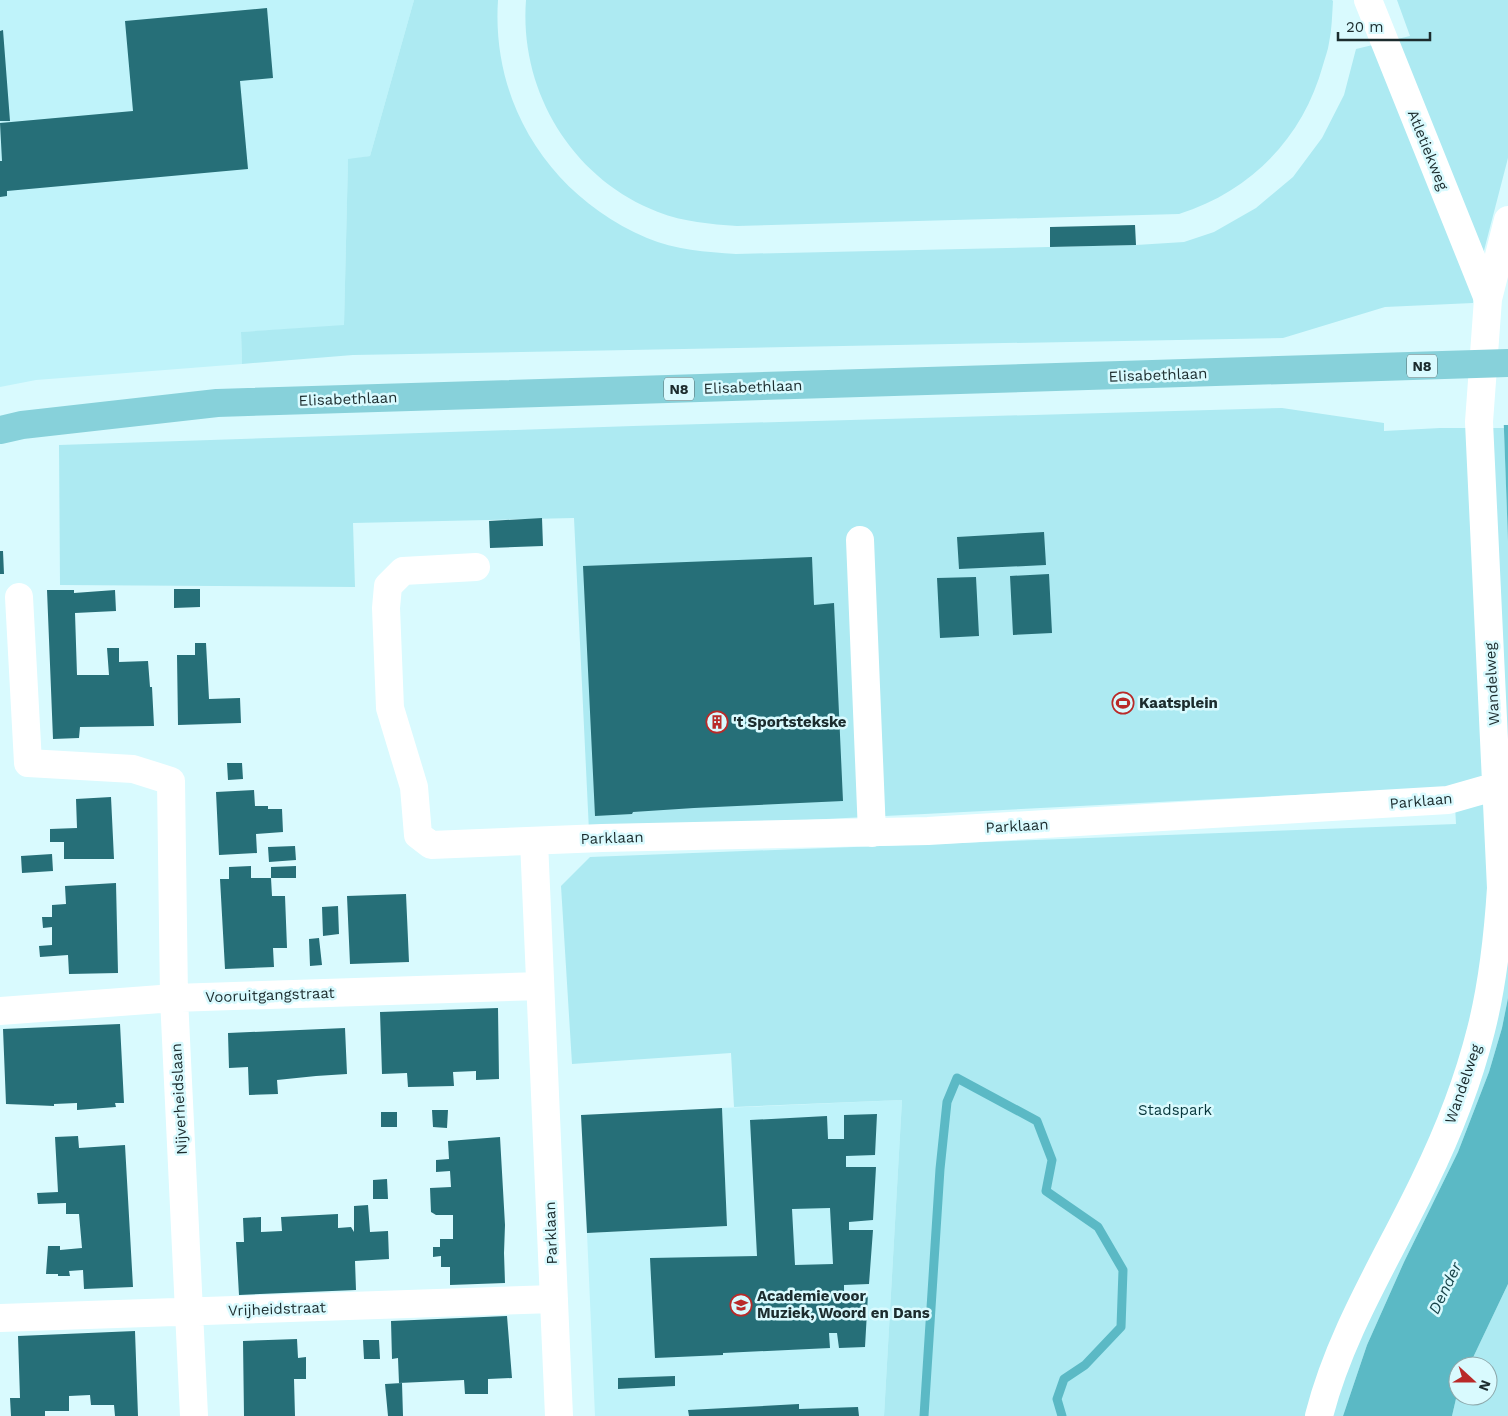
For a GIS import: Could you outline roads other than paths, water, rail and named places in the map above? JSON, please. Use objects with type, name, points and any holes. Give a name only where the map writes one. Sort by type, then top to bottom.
[{"type":"main road","name":"Elisabethlaan","points":[[0,430],[32,424],[217,403],[1508,363]]},
{"type":"street","name":"Atletiekweg","points":[[1368,0],[1488,299]]},
{"type":"street","name":"Wandelweg","points":[[1319,1416],[1325,1393],[1344,1344],[1449,1127],[1482,1030],[1491,982],[1498,935],[1501,888],[1479,422],[1488,299],[1508,220]]},
{"type":"street","points":[[860,540],[872,833]]},
{"type":"street","name":"Parklaan","points":[[476,567],[403,571],[388,586],[386,608],[390,708],[414,787],[418,835],[431,845],[602,838],[872,833],[1448,800],[1497,786]]},
{"type":"street","name":"Nijverheidslaan","points":[[18,597],[28,764],[134,769],[171,781],[174,998],[194,1416]]},
{"type":"street","name":"Parklaan","points":[[534,841],[559,1416]]},
{"type":"street","name":"Vooruitgangstraat","points":[[0,1011],[174,998],[540,986]]},
{"type":"street","name":"Vrijheidstraat","points":[[0,1318],[554,1299]]},
{"type":"water","points":[[1508,344],[1508,541],[1503,403]]},
{"type":"water","name":"Dender","points":[[1508,998],[1508,1284],[1474,1356],[1448,1356],[1448,1406],[1454,1406],[1452,1416],[1343,1416],[1367,1345],[1404,1262],[1458,1152],[1489,1072],[1502,1028]]},
{"type":"waterway","points":[[924,1416],[940,1169],[947,1102],[957,1078],[1037,1121],[1052,1160],[1046,1191],[1098,1227],[1123,1270],[1121,1327],[1085,1365],[1064,1379],[1057,1399],[1062,1416]]},
{"type":"place","name":"Kaatsplein","points":[[1123,703]]},
{"type":"place","name":"'t Sportstekske","points":[[717,722]]},
{"type":"place","name":"Academie voor Muziek, Woord en Dans","points":[[741,1305]]},
{"type":"park label","name":"Stadspark","points":[[1175,1110]]}]
